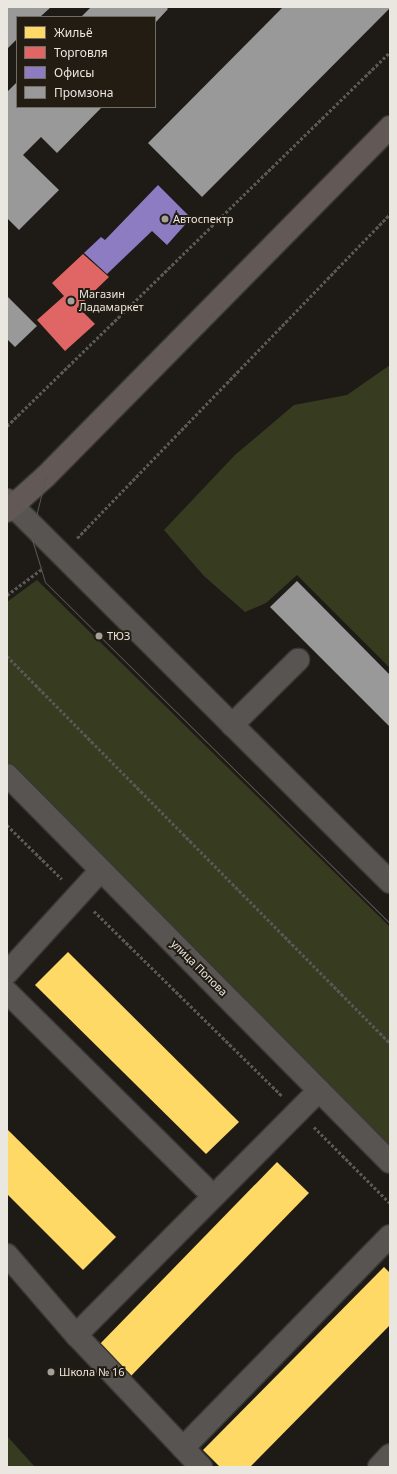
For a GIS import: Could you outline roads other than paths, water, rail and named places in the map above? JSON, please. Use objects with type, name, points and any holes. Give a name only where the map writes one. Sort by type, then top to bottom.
[{"type":"main road","points":[[9,506],[46,476],[390,127]]},
{"type":"street","points":[[9,506],[62,555],[390,882]]},
{"type":"street","points":[[232,726],[298,660]]},
{"type":"street","name":"улица Попова","points":[[7,775],[390,1162]]},
{"type":"street","points":[[7,973],[101,870]]},
{"type":"street","points":[[7,992],[213,1196]]},
{"type":"street","points":[[76,1335],[319,1090]]},
{"type":"street","points":[[183,1448],[390,1236]]},
{"type":"street","points":[[7,1255],[76,1335],[201,1467]]},
{"type":"street","points":[[379,1467],[390,1455]]},
{"type":"tram line","points":[[46,476],[31,536],[45,582],[390,924]]},
{"type":"place","name":"Автоспектр","points":[[165,219]]},
{"type":"place","name":"Магазин Ладамаркет","points":[[71,301]]},
{"type":"place","name":"ТЮЗ","points":[[99,636]]},
{"type":"place","name":"Школа № 16","points":[[51,1372]]}]
